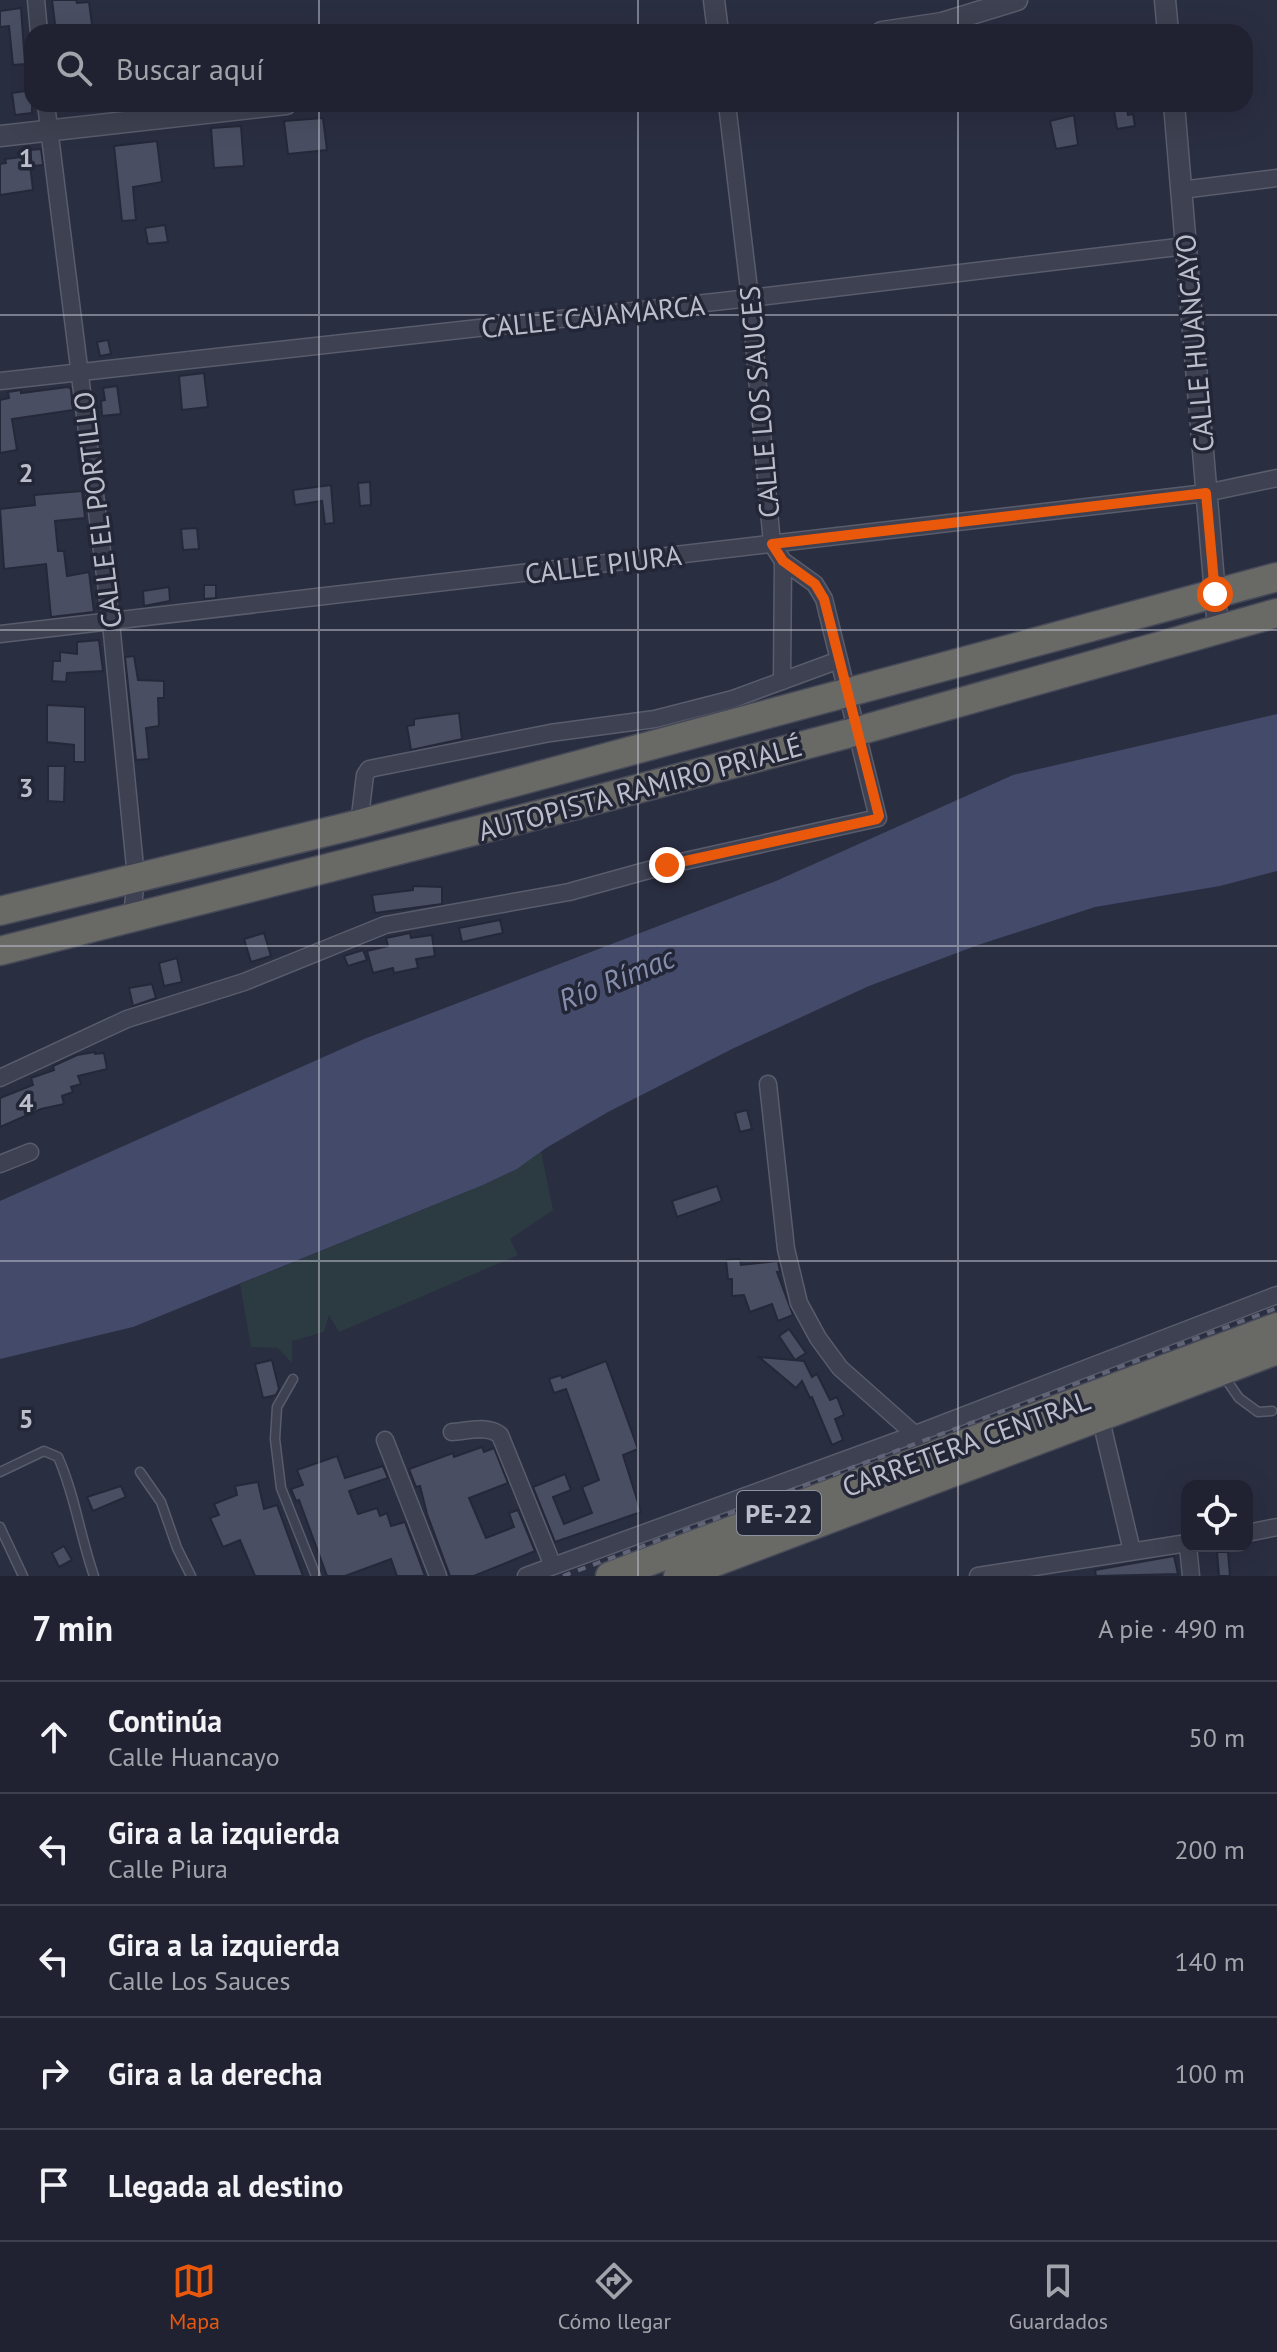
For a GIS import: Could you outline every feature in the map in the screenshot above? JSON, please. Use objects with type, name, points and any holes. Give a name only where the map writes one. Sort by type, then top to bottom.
[{"type":"highway","name":"AUTOPISTA RAMIRO PRIALÉ","points":[[0,911],[359,824],[1277,577]]},
{"type":"highway","name":"AUTOPISTA RAMIRO PRIALÉ","points":[[0,951],[858,731],[1277,613]]},
{"type":"highway","name":"CARRETERA CENTRAL","points":[[610,1576],[1277,1327]]},
{"type":"highway","name":"CARRETERA CENTRAL","points":[[678,1576],[1277,1350]]},
{"type":"street","points":[[36,0],[38,24]]},
{"type":"street","points":[[714,0],[717,24]]},
{"type":"street","points":[[935,24],[1017,0]]},
{"type":"street","points":[[1165,0],[1167,24]]},
{"type":"street","name":"CALLE EL PORTILLO","points":[[47,112],[111,623],[136,877],[132,917]]},
{"type":"street","points":[[0,136],[213,112]]},
{"type":"street","name":"CALLE LOS SAUCES","points":[[0,1078],[127,1019],[244,982],[385,925],[569,892],[667,865],[877,819],[879,816],[824,599],[815,584],[783,561],[772,544],[750,298],[728,112]]},
{"type":"street","name":"CALLE HUANCAYO","points":[[1175,112],[1218,630]]},
{"type":"street","points":[[1181,190],[1277,178]]},
{"type":"street","name":"CALLE CAJAMARCA","points":[[0,381],[1186,246]]},
{"type":"street","name":"CALLE PIURA","points":[[0,634],[1206,493],[1277,478]]},
{"type":"street","points":[[782,681],[783,561]]},
{"type":"street","points":[[359,824],[365,775],[369,769],[550,733],[655,719],[733,699],[839,660]]},
{"type":"street","points":[[768,1084],[786,1249],[799,1303],[818,1338],[840,1368],[913,1435],[979,1463]]},
{"type":"street","points":[[0,1164],[30,1152]]},
{"type":"street","points":[[526,1576],[913,1435],[1277,1295]]},
{"type":"street","points":[[1100,1416],[1132,1551]]},
{"type":"street","points":[[452,1432],[484,1429],[494,1430],[500,1435],[553,1566]]},
{"type":"street","points":[[385,1440],[438,1576]]},
{"type":"street","points":[[1253,1532],[1277,1527]]},
{"type":"street","points":[[978,1576],[1181,1546]]},
{"type":"street","points":[[1189,1552],[1191,1576]]},
{"type":"lane","points":[[1221,1371],[1239,1398],[1258,1412],[1272,1411]]},
{"type":"lane","points":[[293,1379],[277,1407],[275,1439],[281,1488],[316,1576]]},
{"type":"lane","points":[[0,1472],[44,1451],[58,1457],[71,1486],[83,1545],[94,1576]]},
{"type":"lane","points":[[140,1472],[161,1502],[177,1548],[191,1576]]},
{"type":"lane","points":[[0,1527],[23,1576]]},
{"type":"shaded area","points":[[541,1151],[553,1210],[510,1239],[518,1255],[339,1332],[329,1315],[324,1332],[292,1341],[292,1363],[278,1348],[251,1347],[240,1284],[483,1185],[517,1169]]},
{"type":"water","name":"Río Rímac","points":[[1277,714],[1277,871],[1220,886],[1095,907],[978,945],[869,986],[734,1048],[608,1112],[546,1148],[517,1169],[483,1185],[133,1327],[0,1359],[0,1201],[364,1039],[776,881],[1013,775]]},
{"type":"building","points":[[52,0],[89,2],[92,24],[55,24]]},
{"type":"building","points":[[21,8],[24,64],[13,65],[9,26],[0,27],[0,11]]},
{"type":"building","points":[[24,91],[24,112],[32,113],[15,115],[12,93]]},
{"type":"building","points":[[1114,112],[1133,114],[1135,126],[1117,129]]},
{"type":"building","points":[[1074,115],[1078,145],[1056,149],[1050,121]]},
{"type":"building","points":[[323,118],[327,150],[288,154],[284,121]]},
{"type":"building","points":[[241,126],[244,166],[214,168],[211,128]]},
{"type":"building","points":[[157,141],[162,182],[133,187],[136,220],[122,221],[114,146]]},
{"type":"building","points":[[41,149],[43,165],[32,166],[30,150]]},
{"type":"building","points":[[29,156],[33,190],[0,195],[0,164],[6,163],[5,159]]},
{"type":"building","points":[[165,225],[168,242],[148,244],[145,228]]},
{"type":"building","points":[[108,340],[111,354],[100,356],[97,342]]},
{"type":"building","points":[[204,373],[208,407],[182,410],[179,376]]},
{"type":"building","points":[[117,386],[121,414],[102,416],[101,401],[105,400],[103,388]]},
{"type":"building","points":[[71,389],[73,410],[12,419],[17,450],[0,453],[0,400],[9,398],[8,392]]},
{"type":"building","points":[[370,482],[371,505],[360,506],[358,483]]},
{"type":"building","points":[[331,485],[334,523],[325,524],[322,501],[295,505],[293,490]]},
{"type":"building","points":[[82,491],[85,518],[55,521],[58,551],[64,551],[67,576],[89,572],[94,612],[51,617],[46,564],[4,569],[0,509],[35,505],[34,495]]},
{"type":"building","points":[[197,528],[199,549],[183,550],[181,529]]},
{"type":"building","points":[[204,585],[216,585],[216,598],[204,599]]},
{"type":"building","points":[[169,587],[170,601],[144,606],[143,591]]},
{"type":"building","points":[[99,640],[103,671],[67,673],[66,682],[52,681],[53,661],[60,661],[60,652],[77,654],[77,642]]},
{"type":"building","points":[[134,656],[138,680],[164,681],[164,698],[158,698],[159,726],[146,728],[149,759],[136,760],[125,657]]},
{"type":"building","points":[[47,705],[85,707],[85,762],[74,762],[74,745],[47,742]]},
{"type":"building","points":[[459,713],[462,739],[411,750],[407,726],[414,725],[414,719]]},
{"type":"building","points":[[48,766],[65,766],[64,802],[48,801]]},
{"type":"building","points":[[413,886],[442,887],[442,904],[375,913],[372,895],[413,890]]},
{"type":"building","points":[[500,920],[503,933],[462,942],[459,928]]},
{"type":"building","points":[[264,933],[271,956],[251,962],[244,939]]},
{"type":"building","points":[[410,933],[411,938],[432,935],[435,956],[416,959],[418,968],[394,973],[393,968],[373,973],[367,951],[388,946],[386,938]]},
{"type":"building","points":[[363,950],[367,960],[348,966],[344,956]]},
{"type":"building","points":[[177,958],[182,982],[164,986],[159,963]]},
{"type":"building","points":[[152,984],[156,998],[133,1006],[129,988]]},
{"type":"building","points":[[104,1053],[107,1069],[78,1076],[81,1084],[71,1087],[73,1092],[62,1096],[64,1104],[41,1109],[0,1127],[0,1098],[33,1085],[31,1078],[54,1070],[53,1066],[77,1055]]},
{"type":"building","points":[[747,1110],[752,1129],[740,1132],[735,1113]]},
{"type":"building","points":[[717,1186],[722,1201],[677,1217],[672,1201]]},
{"type":"building","points":[[740,1259],[741,1265],[778,1261],[780,1272],[777,1272],[793,1315],[778,1321],[772,1304],[750,1312],[744,1295],[732,1296],[732,1279],[728,1279],[726,1260]]},
{"type":"building","points":[[789,1329],[806,1353],[795,1360],[779,1336]]},
{"type":"building","points":[[759,1357],[804,1361],[812,1377],[817,1374],[830,1400],[837,1397],[844,1415],[835,1419],[843,1440],[832,1445],[802,1381],[796,1388]]},
{"type":"building","points":[[272,1360],[279,1389],[276,1395],[263,1398],[255,1364]]},
{"type":"building","points":[[606,1361],[638,1449],[623,1455],[641,1512],[555,1542],[533,1487],[565,1474],[571,1490],[553,1497],[564,1524],[592,1513],[582,1487],[599,1480],[566,1389],[554,1393],[549,1379],[561,1375],[562,1378]]},
{"type":"building","points":[[482,1447],[484,1452],[494,1448],[508,1483],[469,1498],[486,1538],[514,1527],[509,1513],[518,1510],[535,1551],[474,1576],[450,1576],[420,1486],[416,1487],[409,1469],[453,1453],[454,1457]]},
{"type":"building","points":[[337,1456],[345,1478],[383,1466],[388,1478],[349,1491],[358,1514],[377,1508],[380,1516],[387,1513],[391,1526],[405,1522],[425,1576],[397,1576],[391,1559],[345,1576],[327,1576],[299,1500],[296,1501],[291,1489],[303,1485],[297,1470]]},
{"type":"building","points":[[258,1482],[264,1509],[277,1505],[303,1576],[255,1576],[240,1540],[223,1547],[210,1518],[219,1515],[214,1504],[237,1495],[235,1486]]},
{"type":"building","points":[[121,1486],[126,1497],[93,1511],[87,1497]]},
{"type":"building","points":[[64,1546],[72,1560],[59,1567],[52,1553]]},
{"type":"building","points":[[1217,1552],[1228,1552],[1230,1576],[1219,1576]]},
{"type":"building","points":[[1174,1556],[1178,1574],[1096,1576],[1095,1570]]},
{"type":"railway","points":[[563,1576],[1277,1308]]},
{"type":"route","points":[[667,865],[877,819],[879,816],[824,599],[815,584],[783,561],[772,544],[1206,493],[1215,594]]}]
